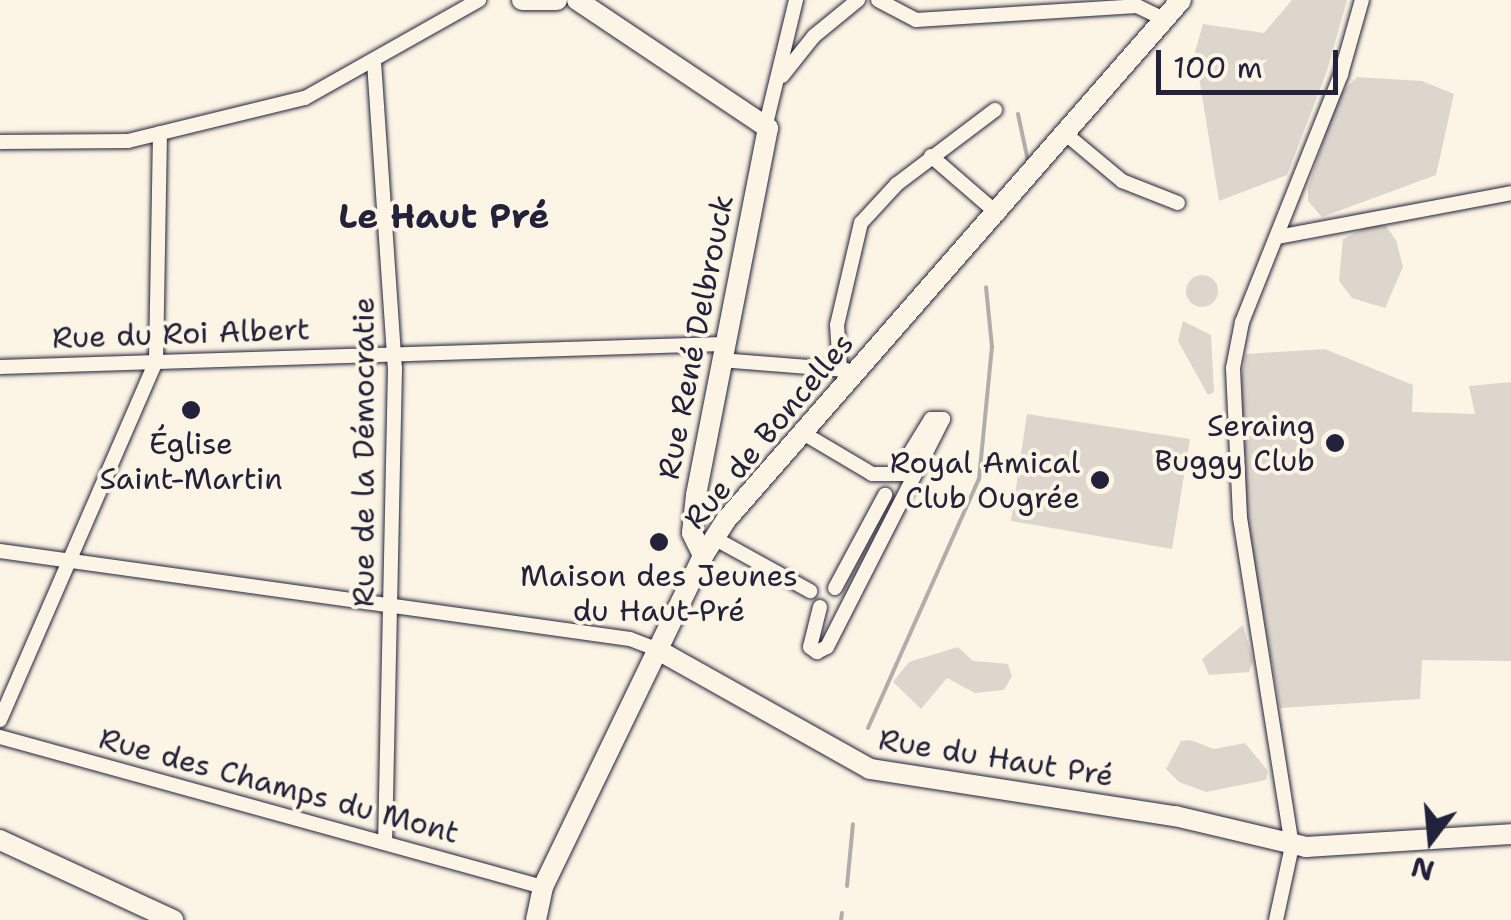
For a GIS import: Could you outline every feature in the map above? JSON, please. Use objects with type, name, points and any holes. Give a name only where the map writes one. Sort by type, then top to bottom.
[{"type":"street","points":[[0,142],[116,142],[306,98],[479,0]]},
{"type":"street","points":[[522,0],[558,0]]},
{"type":"street","points":[[577,0],[767,126]]},
{"type":"street","points":[[782,76],[796,0]]},
{"type":"street","points":[[782,76],[814,36],[858,0]]},
{"type":"street","points":[[878,0],[916,20],[1137,6],[1166,20]]},
{"type":"street","name":"Rue de Boncelles","points":[[536,920],[543,887],[708,547],[803,433],[848,371],[998,214],[1181,0]]},
{"type":"street","points":[[1276,920],[1292,846],[1242,538],[1232,401],[1242,322],[1341,74],[1362,0]]},
{"type":"street","name":"Rue de la Démocratie","points":[[374,62],[395,355],[386,843]]},
{"type":"street","name":"Rue René Delbrouck","points":[[708,547],[694,542],[694,511],[721,352],[767,126],[782,76]]},
{"type":"street","points":[[848,371],[837,325],[856,232],[875,204],[931,156],[995,110]]},
{"type":"street","points":[[0,720],[156,362],[160,133]]},
{"type":"street","points":[[1067,135],[1122,181],[1178,203]]},
{"type":"street","points":[[931,156],[998,214]]},
{"type":"street","points":[[1277,237],[1511,193]]},
{"type":"street","name":"Rue du Roi Albert","points":[[0,366],[395,355],[721,352],[848,371]]},
{"type":"street","points":[[820,608],[812,650],[827,647],[945,424],[940,416],[931,419],[899,470]]},
{"type":"street","points":[[803,433],[872,474],[884,495],[900,504]]},
{"type":"street","points":[[872,474],[899,470],[915,480]]},
{"type":"street","points":[[835,588],[884,495]]},
{"type":"street","points":[[708,547],[810,591],[835,588],[852,597]]},
{"type":"street","points":[[0,551],[69,564],[630,639],[658,650]]},
{"type":"street","points":[[810,591],[820,608],[840,621]]},
{"type":"street","name":"Rue du Haut Pré","points":[[658,650],[858,767],[1176,816],[1292,846],[1511,834]]},
{"type":"street","name":"Rue des Champs du Mont","points":[[0,738],[543,887]]},
{"type":"street","points":[[0,840],[173,920]]},
{"type":"street","points":[[0,854],[141,920]]},
{"type":"shaded area","points":[[1292,0],[1347,0],[1327,71],[1287,175],[1219,201],[1195,52],[1203,24],[1264,33]]},
{"type":"shaded area","points":[[1357,77],[1422,81],[1454,94],[1436,175],[1322,217],[1308,201],[1308,188],[1338,96]]},
{"type":"shaded area","points":[[1373,224],[1386,226],[1396,240],[1403,267],[1385,308],[1352,298],[1339,281],[1343,239]]},
{"type":"shaded area","points":[[1202,275],[1214,279],[1218,291],[1214,303],[1202,307],[1190,303],[1186,291],[1190,279]]},
{"type":"shaded area","points":[[1183,321],[1211,335],[1214,392],[1208,395],[1178,341]]},
{"type":"shaded area","points":[[1325,349],[1413,385],[1412,412],[1475,414],[1469,386],[1511,382],[1511,661],[1422,660],[1420,699],[1280,708],[1245,512],[1242,431],[1268,426],[1241,426],[1239,388],[1246,354]]},
{"type":"shaded area","name":"Royal Amical Club Ougrée","points":[[1027,414],[1190,439],[1172,549],[1011,521]]},
{"type":"shaded area","points":[[1243,625],[1253,661],[1249,672],[1209,675],[1202,659]]},
{"type":"shaded area","points":[[958,647],[973,661],[1008,664],[1012,676],[1004,690],[975,693],[947,678],[921,709],[893,682],[909,662]]},
{"type":"shaded area","points":[[1190,740],[1214,749],[1245,743],[1268,771],[1266,780],[1206,792],[1179,782],[1166,769],[1181,741]]},
{"type":"waterway","points":[[1018,114],[1028,161]]},
{"type":"waterway","points":[[868,728],[979,479],[992,347],[986,287]]},
{"type":"waterway","points":[[847,886],[853,824]]},
{"type":"waterway","points":[[841,920],[842,913]]},
{"type":"place","name":"Église Saint-Martin","points":[[191,410]]},
{"type":"place","name":"Seraing Buggy Club","points":[[1335,443]]},
{"type":"place","name":"Royal Amical Club Ougrée","points":[[1100,480]]},
{"type":"place","name":"Maison des Jeunes du Haut-Pré","points":[[659,542]]},
{"type":"district","name":"Le Haut Pré","points":[[444,216]]}]
